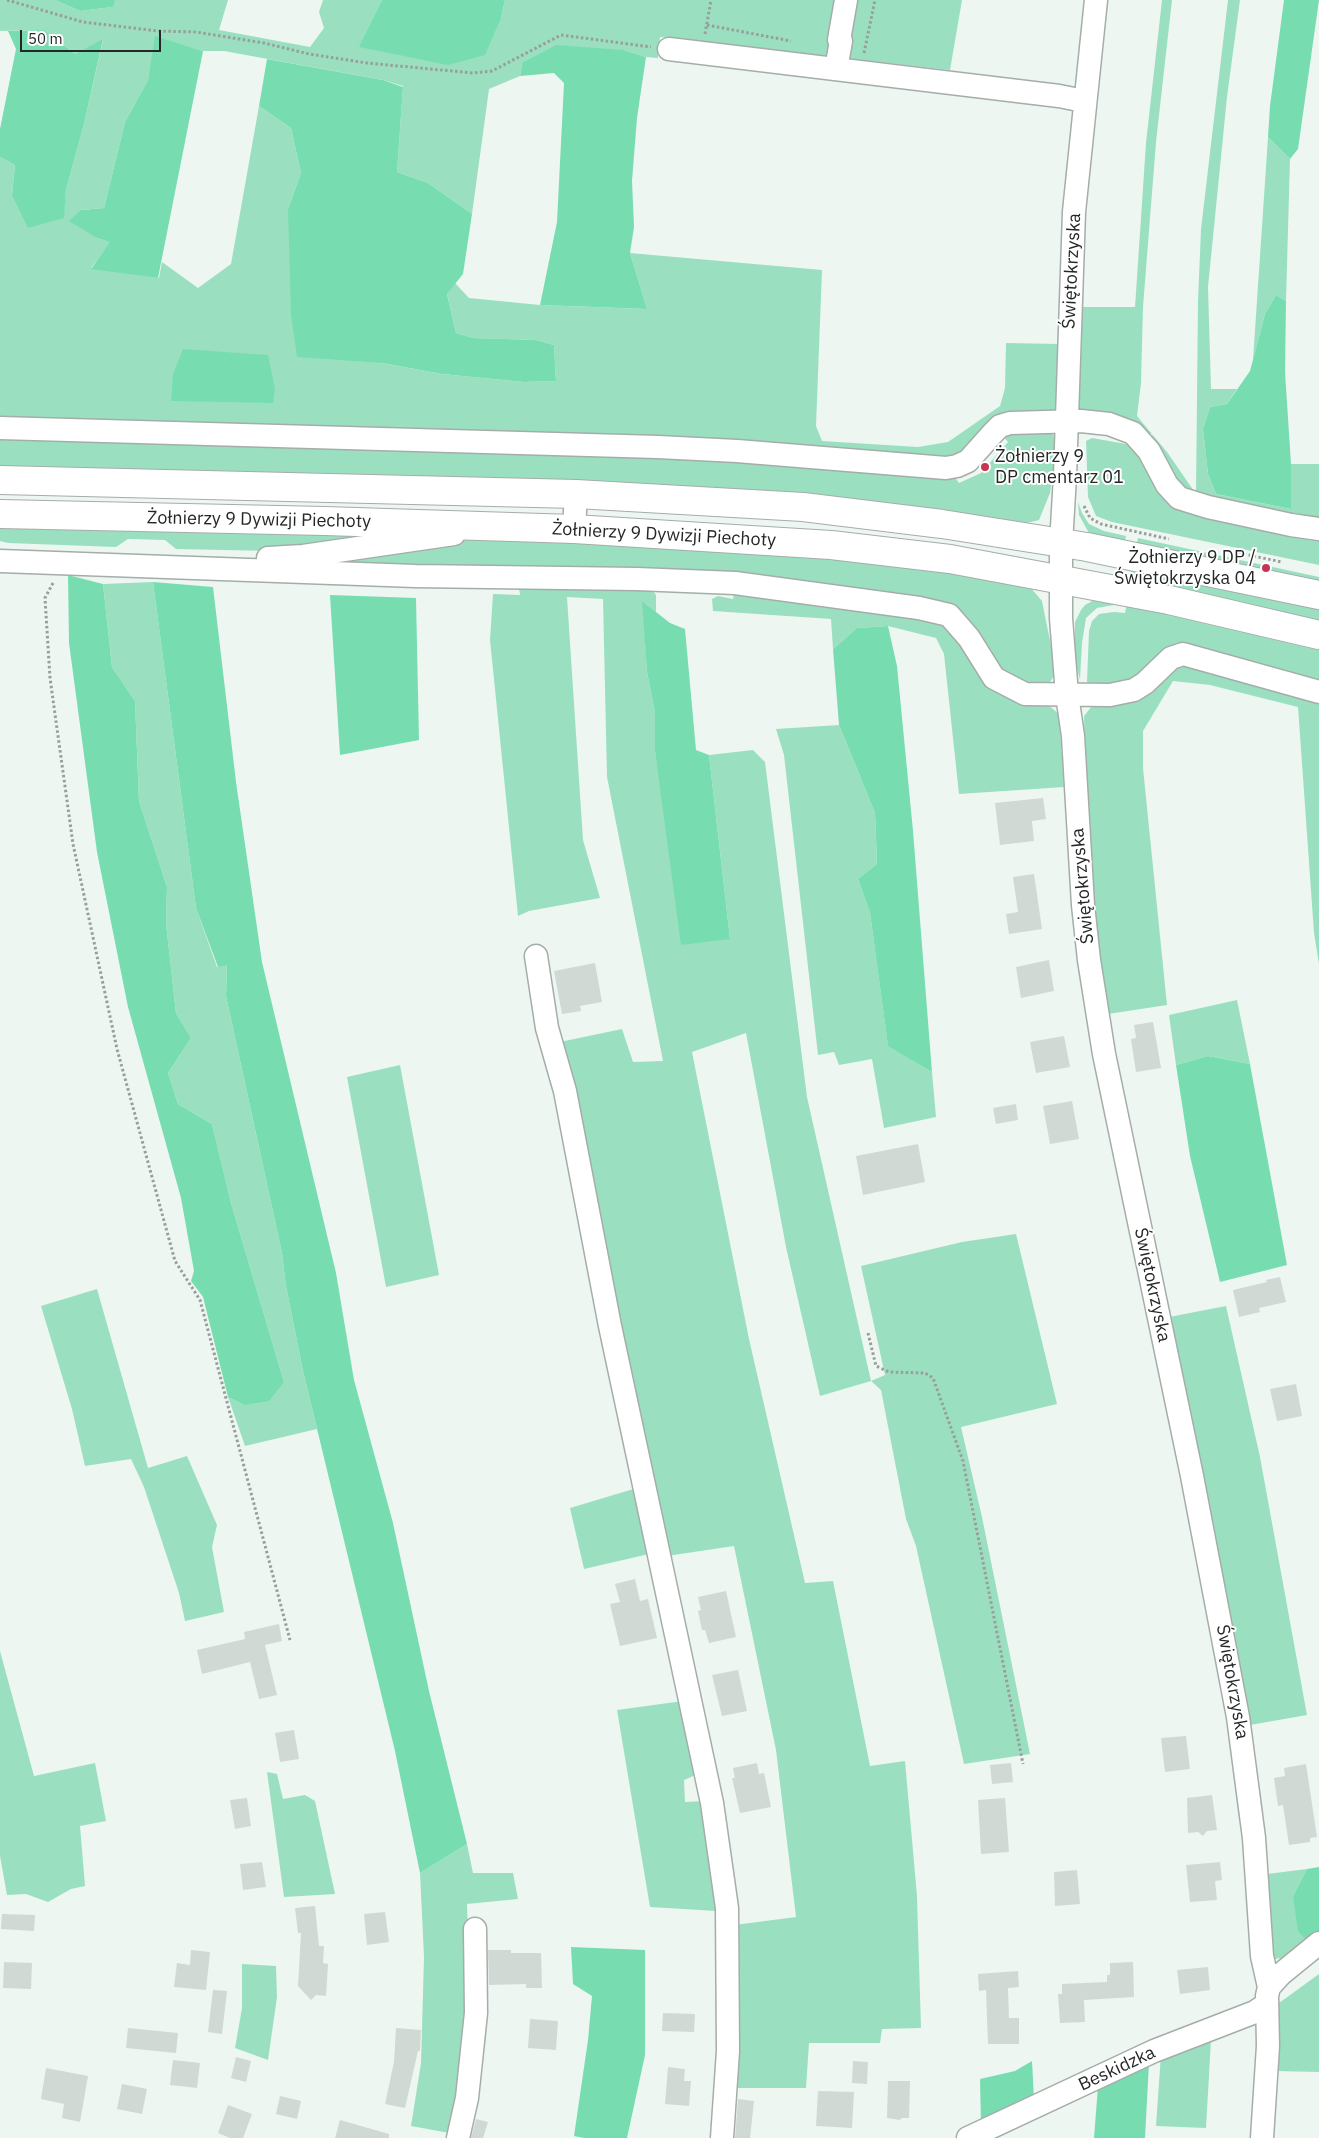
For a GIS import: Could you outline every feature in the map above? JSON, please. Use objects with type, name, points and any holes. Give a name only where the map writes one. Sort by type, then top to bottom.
[{"type":"highway","name":"Żołnierzy 9 Dywizji Piechoty","points":[[0,480],[576,494],[803,508],[942,524],[1061,544],[1319,595]]},
{"type":"highway","name":"Żołnierzy 9 Dywizji Piechoty","points":[[0,514],[326,521],[574,530],[831,545],[950,559],[1169,600],[1319,635]]},
{"type":"street","points":[[836,68],[841,41],[838,40],[846,0]]},
{"type":"street","name":"Świętokrzyska","points":[[1096,0],[1084,101],[1074,212],[1061,544],[1061,618],[1067,695],[1073,736],[1083,905],[1096,1007],[1222,1622],[1249,1790],[1262,1956],[1268,1996],[1268,2046],[1262,2138]]},
{"type":"street","points":[[669,49],[1050,94],[1084,101]]},
{"type":"street","points":[[0,428],[658,447],[738,451],[946,468],[968,461],[1000,426],[1021,422],[1067,421],[1109,424],[1133,433],[1149,451],[1167,485],[1179,498],[1208,507],[1291,526],[1319,529]]},
{"type":"street","points":[[574,530],[576,494]]},
{"type":"street","points":[[0,547],[52,552],[254,559],[303,556],[425,538],[516,528]]},
{"type":"street","points":[[0,561],[405,576],[637,578],[735,583],[919,608],[948,615],[969,638],[994,678],[1025,694],[1110,695],[1134,690],[1145,683],[1172,658],[1183,654],[1319,692]]},
{"type":"street","points":[[536,956],[548,1028],[565,1091],[609,1317],[712,1803],[727,1908],[728,2051],[722,2138]]},
{"type":"street","points":[[458,2138],[467,2098],[476,2012],[475,1929]]},
{"type":"street","name":"Beskidzka","points":[[968,2138],[1154,2050],[1255,2012],[1268,1996],[1280,1974],[1319,1943]]},
{"type":"path","points":[[7,0],[83,22],[158,32],[196,32],[367,63],[473,73],[492,70],[561,34],[669,49]]},
{"type":"path","points":[[704,40],[712,0]]},
{"type":"path","points":[[863,58],[875,0]]},
{"type":"path","points":[[707,24],[793,42]]},
{"type":"path","points":[[1083,499],[1084,507],[1090,518],[1102,524],[1172,539]]},
{"type":"path","points":[[1225,550],[1286,563]]},
{"type":"path","points":[[69,564],[54,582],[45,598],[50,678],[76,854],[127,1088],[175,1261],[200,1300],[290,1640]]},
{"type":"path","points":[[868,1333],[876,1366],[889,1372],[925,1373],[933,1378],[963,1461],[1023,1764]]},
{"type":"green space","points":[[0,0],[55,0],[80,11],[112,7],[115,0],[228,0],[219,30],[310,47],[324,28],[319,12],[323,0],[382,0],[360,47],[501,18],[505,0],[962,0],[950,70],[660,37],[658,58],[646,57],[624,50],[522,63],[520,76],[489,89],[472,214],[428,183],[397,172],[403,86],[383,80],[224,51],[203,51],[156,37],[148,80],[125,122],[104,208],[81,210],[97,238],[111,242],[91,268],[159,278],[162,262],[198,288],[231,264],[259,106],[291,128],[301,173],[288,209],[382,363],[442,374],[524,382],[556,381],[554,345],[536,340],[473,338],[456,333],[447,294],[455,283],[469,298],[540,305],[647,309],[630,253],[822,270],[816,426],[822,441],[918,447],[948,442],[1000,406],[1005,388],[1006,343],[1060,344],[1057,408],[1050,413],[968,448],[950,459],[453,432],[416,428],[371,433],[0,421],[0,157],[15,165],[12,195],[63,218],[66,190],[84,124],[103,40],[75,54],[44,30],[0,31]]},
{"type":"green space","points":[[55,0],[115,0],[113,7],[80,11]]},
{"type":"green space","points":[[382,0],[505,0],[501,18],[485,55],[448,65],[359,47]]},
{"type":"green space","points":[[1162,0],[1172,0],[1156,142],[1143,307],[1141,383],[1137,416],[1152,434],[1142,433],[1117,416],[1079,411],[1076,375],[1080,307],[1135,307],[1146,143]]},
{"type":"green space","points":[[1228,0],[1240,0],[1227,97],[1208,287],[1211,389],[1237,389],[1227,404],[1210,407],[1203,429],[1208,474],[1216,494],[1291,509],[1291,464],[1319,464],[1319,522],[1228,505],[1183,490],[1166,469],[1154,445],[1152,434],[1196,494],[1198,301],[1201,229]]},
{"type":"green space","points":[[1284,0],[1319,0],[1298,149],[1290,159],[1268,137],[1270,106]]},
{"type":"green space","points":[[44,30],[75,54],[103,39],[84,124],[66,190],[64,218],[28,228],[12,195],[15,165],[0,157],[0,129],[16,49],[8,31]]},
{"type":"green space","points":[[155,36],[203,51],[158,278],[91,269],[110,242],[97,238],[69,221],[81,210],[104,208],[125,122],[148,80]]},
{"type":"green space","points":[[556,45],[624,50],[646,57],[637,118],[632,181],[634,227],[630,253],[647,309],[540,305],[557,222],[564,83],[554,73],[520,76],[522,63]]},
{"type":"green space","points":[[267,59],[383,80],[403,87],[397,172],[428,183],[472,214],[463,274],[447,294],[456,333],[473,338],[536,340],[554,345],[556,381],[524,382],[442,374],[382,363],[297,357],[291,315],[288,209],[301,173],[291,128],[259,106]]},
{"type":"green space","points":[[1268,137],[1290,159],[1286,301],[1276,295],[1265,314],[1253,360]]},
{"type":"green space","points":[[1276,295],[1286,301],[1285,372],[1291,464],[1291,509],[1216,494],[1208,474],[1203,429],[1210,407],[1227,404],[1250,371],[1265,314]]},
{"type":"green space","points":[[183,349],[268,355],[275,389],[273,403],[171,401],[173,374]]},
{"type":"green space","points":[[1049,431],[1055,437],[1057,449],[1050,493],[1039,520],[1023,524],[0,468],[0,435],[567,452],[954,476],[959,483],[981,473],[1008,442],[1002,435]]},
{"type":"green space","points":[[1092,438],[1126,444],[1138,449],[1162,494],[1319,536],[1319,565],[1112,522],[1096,516],[1088,497],[1086,441]]},
{"type":"green space","points":[[1078,502],[1089,524],[1104,531],[1126,536],[1124,545],[1093,536],[1089,533],[1079,515]]},
{"type":"green space","points":[[0,526],[351,534],[376,539],[271,551],[176,549],[165,540],[128,539],[116,547],[8,543],[0,541]]},
{"type":"green space","points":[[485,538],[743,549],[911,567],[1013,581],[1030,587],[1042,601],[1056,671],[1051,681],[1042,686],[1025,683],[1006,673],[949,604],[933,600],[322,566],[361,552]]},
{"type":"green space","points":[[1138,538],[1319,577],[1319,587],[1136,547]]},
{"type":"green space","points":[[1132,567],[1319,608],[1319,624],[1130,582]]},
{"type":"green space","points":[[68,575],[103,584],[112,667],[135,701],[139,801],[167,887],[166,923],[176,1013],[191,1038],[168,1073],[178,1104],[212,1124],[231,1203],[284,1382],[269,1401],[244,1405],[228,1397],[203,1297],[191,1281],[194,1271],[181,1198],[128,1007],[97,852],[69,643]]},
{"type":"green space","points":[[153,582],[196,908],[217,967],[227,964],[226,996],[282,1253],[286,1286],[317,1429],[245,1446],[228,1397],[244,1405],[284,1382],[231,1203],[212,1124],[178,1104],[168,1073],[191,1038],[176,1013],[166,923],[167,887],[139,801],[135,701],[112,667],[103,584]]},
{"type":"green space","points":[[153,582],[213,587],[236,782],[262,962],[336,1273],[354,1380],[393,1523],[429,1691],[467,1844],[420,1873],[395,1751],[303,1371],[286,1286],[282,1253],[226,996],[227,965],[218,967],[196,908]]},
{"type":"green space","points":[[649,586],[656,595],[656,612],[643,602],[647,672],[655,713],[655,751],[668,836],[730,939],[709,755],[753,750],[765,762],[807,1097],[871,1381],[820,1396],[786,1247],[746,1033],[692,1052],[749,1339],[805,1583],[833,1581],[870,1766],[905,1761],[917,1896],[921,2028],[882,2029],[880,2043],[809,2043],[806,2088],[731,2088],[734,1925],[796,1917],[776,1750],[734,1546],[667,1556],[555,1043],[622,1029],[633,1062],[663,1061],[607,777],[603,599],[567,597],[583,840],[600,898],[529,911],[518,916],[490,640],[493,594],[520,595],[519,587]]},
{"type":"green space","points":[[734,592],[938,620],[960,639],[992,690],[1007,698],[1047,704],[1059,714],[1064,787],[959,794],[944,654],[936,638],[888,626],[857,628],[833,649],[831,619],[713,611],[712,599],[718,596],[733,599]]},
{"type":"green space","points":[[330,595],[416,598],[419,740],[340,755]]},
{"type":"green space","points":[[1098,598],[1115,600],[1114,605],[1097,608],[1086,618],[1082,643],[1080,680],[1075,660],[1075,622],[1085,605]]},
{"type":"green space","points":[[642,601],[670,623],[685,629],[696,750],[709,755],[730,939],[681,945],[655,751],[655,713],[647,672]]},
{"type":"green space","points":[[1127,602],[1319,646],[1319,685],[1162,652],[1126,685],[1093,686],[1087,682],[1089,631],[1092,621],[1099,614],[1125,613]]},
{"type":"green space","points":[[888,626],[897,666],[913,831],[932,1072],[888,1046],[870,913],[858,879],[877,864],[875,813],[839,725],[833,649],[857,628]]},
{"type":"green space","points":[[1190,665],[1319,700],[1319,964],[1314,933],[1298,707],[1210,685],[1173,681],[1143,731],[1143,768],[1167,1005],[1108,1014],[1094,918],[1085,773],[1084,716],[1092,706],[1135,702],[1175,667]]},
{"type":"green space","points":[[839,725],[875,813],[877,864],[858,879],[870,913],[888,1045],[932,1072],[936,1117],[884,1128],[872,1059],[839,1065],[834,1052],[818,1055],[784,755],[776,729]]},
{"type":"green space","points":[[1237,1000],[1250,1064],[1208,1056],[1176,1065],[1169,1015]]},
{"type":"green space","points":[[1208,1056],[1250,1064],[1287,1265],[1220,1282],[1190,1156],[1176,1065]]},
{"type":"green space","points":[[400,1065],[439,1275],[386,1287],[347,1077]]},
{"type":"green space","points":[[1016,1234],[1057,1404],[961,1427],[982,1517],[1030,1754],[964,1764],[916,1546],[906,1519],[881,1390],[871,1381],[885,1375],[861,1266],[962,1242]]},
{"type":"green space","points":[[97,1289],[148,1468],[187,1456],[217,1525],[212,1547],[224,1612],[185,1621],[179,1593],[144,1487],[131,1459],[85,1466],[72,1409],[41,1306]]},
{"type":"green space","points":[[1226,1306],[1260,1457],[1307,1715],[1250,1725],[1201,1465],[1169,1317]]},
{"type":"green space","points":[[640,1487],[649,1554],[584,1569],[570,1508]]},
{"type":"green space","points":[[0,1651],[34,1776],[95,1763],[106,1821],[80,1826],[85,1886],[71,1889],[48,1902],[26,1894],[7,1895],[0,1856]]},
{"type":"green space","points":[[683,1701],[700,1773],[684,1780],[685,1802],[704,1801],[714,1861],[716,1911],[650,1907],[617,1710]]},
{"type":"green space","points":[[267,1772],[277,1774],[283,1799],[305,1795],[315,1801],[335,1894],[284,1897]]},
{"type":"green space","points":[[467,1844],[473,1873],[513,1873],[518,1899],[467,1904],[470,2003],[455,2134],[411,2126],[421,2063],[424,1957],[420,1873]]},
{"type":"green space","points":[[1319,1867],[1319,1931],[1308,1942],[1298,1931],[1293,1896],[1307,1869]]},
{"type":"green space","points":[[1307,1869],[1293,1896],[1308,1942],[1290,1957],[1274,1959],[1267,1874]]},
{"type":"green space","points":[[571,1947],[645,1950],[645,2055],[627,2138],[584,2138],[574,2136],[588,2040],[592,1996],[573,1984]]},
{"type":"green space","points":[[242,1964],[276,1966],[277,1997],[268,2060],[235,2048],[242,2008]]},
{"type":"green space","points":[[1319,1974],[1319,2072],[1276,2071],[1279,2003]]},
{"type":"green space","points":[[1211,2040],[1206,2128],[1156,2126],[1161,2054]]},
{"type":"green space","points":[[1032,2061],[1034,2099],[981,2125],[980,2079],[1015,2071]]},
{"type":"green space","points":[[1149,2063],[1145,2138],[1094,2138],[1098,2086]]},
{"type":"building","points":[[1043,798],[1046,819],[1032,821],[1034,841],[1000,845],[995,803]]},
{"type":"building","points":[[1034,874],[1042,929],[1009,934],[1006,914],[1018,912],[1013,877]]},
{"type":"building","points":[[1049,960],[1054,991],[1021,998],[1016,967]]},
{"type":"building","points":[[595,963],[602,1002],[580,1006],[581,1011],[562,1014],[554,971]]},
{"type":"building","points":[[1153,1022],[1161,1068],[1136,1072],[1131,1039],[1136,1038],[1134,1025]]},
{"type":"building","points":[[1064,1036],[1070,1067],[1036,1073],[1030,1042]]},
{"type":"building","points":[[1072,1101],[1079,1139],[1050,1144],[1043,1106]]},
{"type":"building","points":[[1016,1104],[1018,1120],[996,1124],[993,1108]]},
{"type":"building","points":[[918,1144],[925,1182],[863,1195],[856,1156]]},
{"type":"building","points":[[1280,1277],[1286,1302],[1259,1308],[1260,1312],[1239,1317],[1233,1290]]},
{"type":"building","points":[[1296,1384],[1302,1416],[1277,1421],[1270,1389]]},
{"type":"building","points":[[635,1579],[640,1601],[648,1599],[657,1638],[620,1646],[610,1604],[620,1602],[615,1584]]},
{"type":"building","points":[[726,1591],[736,1637],[709,1643],[705,1630],[702,1630],[698,1611],[701,1610],[698,1597]]},
{"type":"building","points":[[279,1624],[282,1641],[265,1645],[277,1695],[259,1699],[250,1662],[202,1674],[197,1650],[245,1639],[244,1632]]},
{"type":"building","points":[[738,1670],[747,1711],[722,1716],[712,1675]]},
{"type":"building","points":[[294,1730],[299,1759],[280,1762],[275,1733]]},
{"type":"building","points":[[1186,1736],[1190,1769],[1165,1772],[1161,1738]]},
{"type":"building","points":[[757,1763],[759,1774],[764,1773],[771,1807],[740,1813],[732,1778],[735,1778],[733,1768]]},
{"type":"building","points":[[1011,1763],[1013,1782],[992,1784],[990,1765]]},
{"type":"building","points":[[1306,1764],[1317,1837],[1310,1838],[1310,1842],[1289,1845],[1283,1805],[1278,1806],[1274,1778],[1285,1776],[1284,1768]]},
{"type":"building","points":[[1212,1795],[1217,1830],[1207,1831],[1203,1836],[1198,1832],[1188,1833],[1187,1798]]},
{"type":"building","points":[[247,1798],[251,1826],[235,1829],[230,1800]]},
{"type":"building","points":[[1005,1798],[1009,1852],[981,1854],[978,1800]]},
{"type":"building","points":[[262,1862],[266,1887],[243,1890],[240,1864]]},
{"type":"building","points":[[1220,1862],[1222,1880],[1215,1881],[1217,1900],[1190,1902],[1186,1865]]},
{"type":"building","points":[[1077,1870],[1080,1904],[1055,1906],[1054,1872]]},
{"type":"building","points":[[315,1906],[319,1946],[324,1946],[323,1963],[328,1964],[326,1996],[316,1995],[311,2000],[298,1986],[301,1933],[298,1933],[295,1908]]},
{"type":"building","points":[[385,1912],[389,1942],[367,1945],[364,1914]]},
{"type":"building","points":[[2,1914],[35,1915],[34,1931],[1,1929]]},
{"type":"building","points":[[191,1950],[210,1952],[206,1990],[174,1987],[177,1963],[190,1965]]},
{"type":"building","points":[[488,1950],[511,1950],[511,1953],[541,1953],[542,1988],[526,1988],[526,1984],[489,1985]]},
{"type":"building","points":[[4,1962],[32,1963],[31,1989],[3,1988]]},
{"type":"building","points":[[1133,1962],[1134,1997],[1084,2000],[1085,2022],[1060,2023],[1058,1994],[1062,1994],[1062,1984],[1107,1982],[1107,1975],[1110,1975],[1110,1963]]},
{"type":"building","points":[[1208,1967],[1210,1990],[1180,1994],[1177,1970]]},
{"type":"building","points":[[1018,1971],[1019,1987],[1008,1988],[1009,2018],[1019,2018],[1019,2044],[988,2044],[986,1990],[979,1991],[978,1974]]},
{"type":"building","points":[[213,1990],[227,1991],[222,2034],[208,2032]]},
{"type":"building","points":[[663,2013],[695,2014],[694,2032],[662,2031]]},
{"type":"building","points":[[530,2019],[558,2021],[556,2050],[528,2048]]},
{"type":"building","points":[[128,2028],[178,2033],[176,2053],[126,2048]]},
{"type":"building","points":[[396,2028],[421,2030],[420,2051],[418,2051],[405,2108],[385,2104],[394,2062]]},
{"type":"building","points":[[236,2057],[251,2061],[246,2082],[231,2078]]},
{"type":"building","points":[[173,2060],[200,2063],[197,2088],[170,2085]]},
{"type":"building","points":[[853,2061],[868,2062],[867,2084],[852,2083]]},
{"type":"building","points":[[668,2067],[685,2069],[684,2081],[691,2081],[689,2106],[665,2104]]},
{"type":"building","points":[[46,2068],[88,2076],[80,2122],[62,2118],[64,2104],[41,2099]]},
{"type":"building","points":[[888,2081],[910,2081],[909,2118],[902,2118],[900,2120],[887,2118]]},
{"type":"building","points":[[122,2084],[147,2089],[142,2114],[117,2109]]},
{"type":"building","points":[[818,2091],[854,2092],[852,2128],[816,2126]]},
{"type":"building","points":[[280,2096],[301,2101],[297,2119],[276,2114]]},
{"type":"building","points":[[738,2099],[754,2101],[750,2138],[735,2138]]},
{"type":"building","points":[[228,2105],[252,2114],[243,2138],[230,2138],[218,2133]]},
{"type":"building","points":[[476,2119],[488,2122],[483,2138],[471,2138]]},
{"type":"building","points":[[340,2120],[389,2134],[389,2138],[335,2138]]},
{"type":"place","name":"Żołnierzy 9 DP cmentarz 01","points":[[985,467]]},
{"type":"place","name":"Żołnierzy 9 DP / Świętokrzyska 04","points":[[1266,568]]}]
